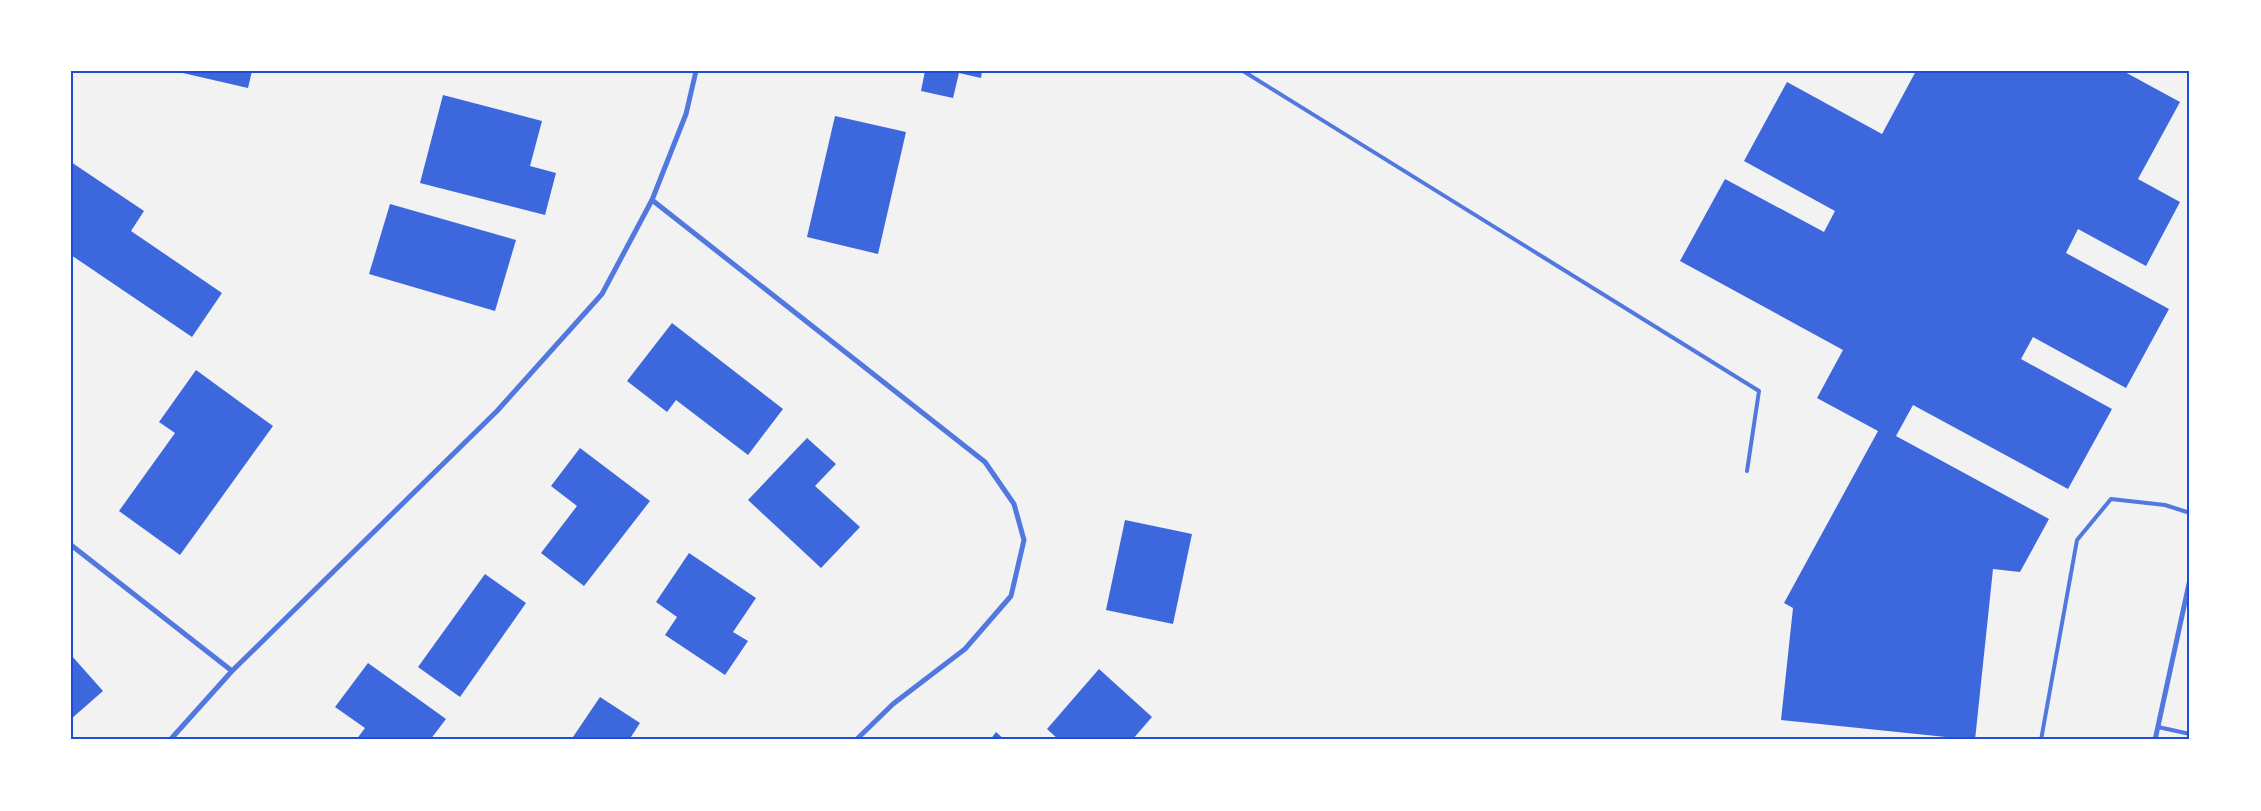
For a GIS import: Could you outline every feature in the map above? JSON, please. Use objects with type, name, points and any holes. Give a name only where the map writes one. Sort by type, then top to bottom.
[{"type":"street","points":[[170,740],[232,671],[510,397],[602,294],[652,200],[686,114],[696,71]]},
{"type":"street","points":[[652,200],[985,462],[1014,504],[1024,540],[1011,596],[965,649],[893,704],[856,740]]},
{"type":"street","points":[[71,545],[232,671]]},
{"type":"street","points":[[2155,740],[2190,579]]},
{"type":"lane","points":[[1243,71],[1758,391],[1747,472]]},
{"type":"lane","points":[[2041,740],[2077,540],[2111,498],[2165,504],[2190,512]]},
{"type":"lane","points":[[2158,727],[2190,734]]},
{"type":"building","points":[[174,71],[252,71],[248,88]]},
{"type":"building","points":[[925,71],[982,71],[981,78],[959,73],[953,98],[921,91]]},
{"type":"building","points":[[1916,71],[2123,71],[2180,102],[2138,179],[2180,202],[2146,266],[2078,229],[2066,253],[2169,309],[2126,388],[2033,337],[2021,359],[2112,409],[2068,489],[1913,405],[1896,436],[2049,519],[2020,572],[1993,569],[1975,740],[1781,720],[1793,608],[1784,603],[1878,431],[1817,398],[1843,350],[1680,261],[1725,179],[1824,232],[1835,211],[1744,161],[1787,82],[1882,134]]},
{"type":"building","points":[[443,95],[542,121],[530,166],[556,173],[545,215],[420,183]]},
{"type":"building","points":[[835,116],[906,132],[878,254],[807,237]]},
{"type":"building","points":[[71,162],[144,211],[131,231],[222,293],[192,337],[71,255]]},
{"type":"building","points":[[390,204],[516,240],[495,311],[369,274]]},
{"type":"building","points":[[672,323],[783,409],[748,455],[676,400],[667,412],[627,381]]},
{"type":"building","points":[[196,370],[273,426],[180,555],[119,511],[175,433],[159,422]]},
{"type":"building","points":[[807,438],[836,464],[815,486],[860,527],[821,568],[748,500]]},
{"type":"building","points":[[580,448],[650,501],[584,586],[541,553],[577,506],[551,486]]},
{"type":"building","points":[[1125,520],[1192,534],[1173,624],[1106,610]]},
{"type":"building","points":[[689,553],[756,598],[733,632],[748,641],[725,675],[665,635],[677,617],[656,602]]},
{"type":"building","points":[[485,574],[526,603],[460,697],[418,667]]},
{"type":"building","points":[[71,655],[103,691],[71,719]]},
{"type":"building","points":[[368,663],[446,719],[430,740],[356,740],[365,728],[335,707]]},
{"type":"building","points":[[1099,669],[1152,717],[1132,740],[1059,740],[1047,729]]},
{"type":"building","points":[[600,697],[640,723],[629,740],[571,740]]},
{"type":"building","points":[[996,732],[1005,740],[990,740]]}]
